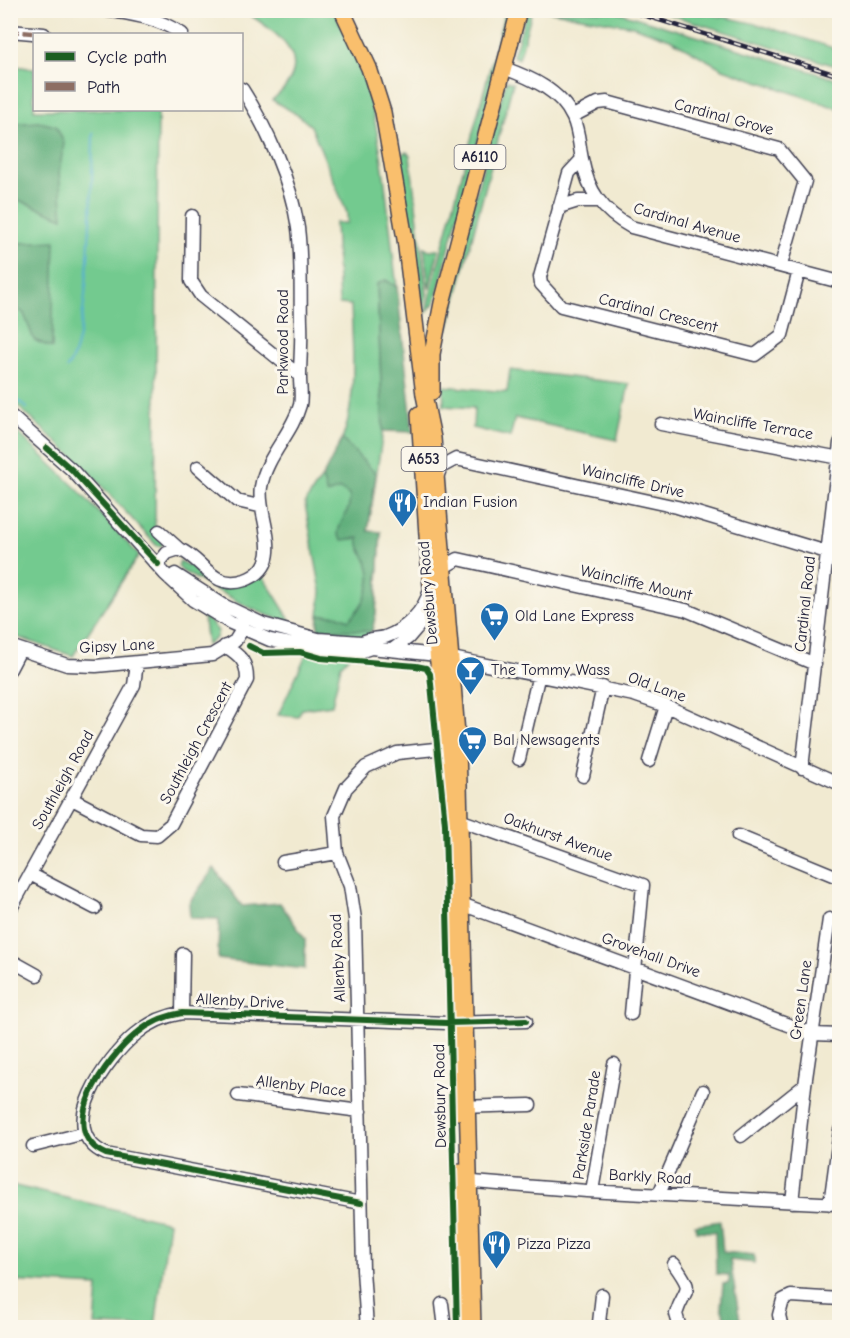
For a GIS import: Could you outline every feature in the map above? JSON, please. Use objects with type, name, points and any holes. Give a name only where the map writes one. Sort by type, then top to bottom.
[{"type":"main road","name":"Dewsbury Road","points":[[342,10],[369,68],[383,112],[394,182],[399,270],[434,438],[446,591],[444,656],[452,747],[462,821],[458,903]]},
{"type":"main road","name":"A6110","points":[[434,438],[431,376],[436,331],[519,10]]},
{"type":"main road","points":[[412,331],[442,303]]},
{"type":"main road","name":"Dewsbury Road","points":[[412,331],[422,433],[432,610],[444,656]]},
{"type":"main road","points":[[412,331],[436,331]]},
{"type":"main road","points":[[432,610],[446,591]]},
{"type":"main road","name":"Dewsbury Road","points":[[452,747],[465,1182],[473,1328]]},
{"type":"main road","name":"Dewsbury Road","points":[[462,1328],[465,1182]]},
{"type":"street","points":[[102,10],[127,13],[152,20],[180,33]]},
{"type":"street","points":[[10,32],[33,33]]},
{"type":"street","name":"Cardinal Avenue","points":[[504,68],[533,78],[556,96],[573,116],[588,184],[597,201],[609,214],[631,227],[840,282]]},
{"type":"street","name":"Parkwood Road","points":[[159,531],[209,575],[220,580],[231,583],[246,579],[258,571],[268,557],[269,537],[259,506],[261,485],[267,467],[300,404],[302,344],[298,227],[282,171],[243,91]]},
{"type":"street","name":"Cardinal Grove","points":[[573,116],[598,103],[607,102],[782,151],[805,181],[781,266]]},
{"type":"street","name":"Cardinal Crescent","points":[[582,159],[569,172],[540,277],[541,284],[561,306],[755,355],[782,335],[799,271]]},
{"type":"street","points":[[559,207],[578,201],[597,201]]},
{"type":"street","points":[[192,216],[191,281],[201,296],[300,376]]},
{"type":"street","points":[[10,415],[72,470],[165,574],[193,600],[237,626],[270,639],[316,649],[359,652],[366,645],[407,626],[424,604],[430,587]]},
{"type":"street","name":"Waincliffe Terrace","points":[[661,424],[839,457]]},
{"type":"street","name":"Cardinal Road","points":[[802,768],[840,443]]},
{"type":"street","name":"Waincliffe Drive","points":[[437,477],[441,467],[456,459],[677,507],[840,556]]},
{"type":"street","points":[[198,467],[237,501],[259,506]]},
{"type":"street","points":[[158,564],[167,553],[179,549]]},
{"type":"street","name":"Waincliffe Mount","points":[[444,567],[458,559],[686,610],[815,664]]},
{"type":"street","points":[[158,564],[241,614],[263,624],[318,639],[366,645]]},
{"type":"street","points":[[392,650],[408,638],[432,610]]},
{"type":"street","points":[[225,646],[241,614]]},
{"type":"street","name":"Old Lane","points":[[366,645],[444,656],[603,687],[666,706],[840,784]]},
{"type":"street","name":"Gipsy Lane","points":[[15,648],[67,665],[96,666],[212,655],[225,646]]},
{"type":"street","name":"Southleigh Crescent","points":[[72,799],[141,835],[157,836],[171,825],[247,680],[247,666],[240,655],[225,646]]},
{"type":"street","points":[[10,669],[15,648]]},
{"type":"street","name":"Southleigh Road","points":[[10,909],[134,685],[137,663]]},
{"type":"street","points":[[519,759],[539,674]]},
{"type":"street","points":[[583,776],[603,687]]},
{"type":"street","points":[[649,761],[666,706]]},
{"type":"street","name":"Allenby Road","points":[[367,1328],[361,1203],[355,919],[350,886],[337,854],[334,816],[346,788],[366,767],[397,753],[452,747]]},
{"type":"street","name":"Oakhurst Avenue","points":[[462,821],[643,885],[636,967]]},
{"type":"street","points":[[738,836],[840,878]]},
{"type":"street","points":[[284,862],[337,854]]},
{"type":"street","points":[[30,874],[94,908]]},
{"type":"street","name":"Grovehall Drive","points":[[458,903],[813,1034],[840,1035]]},
{"type":"street","name":"Green Lane","points":[[792,1202],[805,1085],[829,919]]},
{"type":"street","points":[[182,1013],[183,954]]},
{"type":"street","points":[[10,960],[37,975]]},
{"type":"street","points":[[631,1014],[636,967]]},
{"type":"street","name":"Allenby Drive","points":[[85,1133],[84,1109],[109,1063],[128,1041],[157,1019],[182,1013],[462,1023],[526,1021]]},
{"type":"street","name":"Parkside Parade","points":[[592,1191],[614,1064]]},
{"type":"street","points":[[741,1136],[805,1085]]},
{"type":"street","points":[[659,1194],[703,1091]]},
{"type":"street","name":"Allenby Place","points":[[238,1095],[360,1111]]},
{"type":"street","points":[[463,1107],[530,1105]]},
{"type":"street","points":[[835,1204],[840,1130]]},
{"type":"street","points":[[33,1146],[85,1133],[92,1146],[106,1155],[361,1203]]},
{"type":"street","name":"Barkly Road","points":[[465,1182],[835,1204]]},
{"type":"street","points":[[674,1264],[688,1275],[687,1293],[676,1314],[680,1328]]},
{"type":"street","points":[[598,1326],[602,1295]]},
{"type":"street","points":[[782,1328],[779,1315],[783,1300],[791,1296],[840,1299]]},
{"type":"street","points":[[442,1304],[445,1328]]},
{"type":"green space","points":[[244,11],[333,11],[350,43],[363,76],[372,110],[379,144],[397,287],[386,280],[377,284],[383,431],[368,531],[381,532],[376,613],[372,631],[341,665],[332,705],[302,709],[298,717],[278,715],[318,629],[321,591],[305,504],[333,461],[347,423],[351,404],[353,365],[351,305],[339,304],[335,223],[347,223],[347,213],[311,126],[298,115],[272,100],[286,86],[293,73],[293,61],[289,50],[270,29]]},
{"type":"green space","points":[[505,11],[512,11],[435,302],[425,314]]},
{"type":"green space","points":[[527,11],[532,11],[519,59],[513,56]]},
{"type":"green space","points":[[547,11],[615,11],[839,80],[839,109],[723,69],[670,39],[633,26]]},
{"type":"green space","points":[[658,11],[705,14],[795,35],[839,50],[839,67]]},
{"type":"green space","points":[[10,65],[33,69],[33,111],[158,111],[155,529],[164,541],[161,546],[157,546],[86,469],[11,400]]},
{"type":"green space","points":[[506,81],[513,83],[448,329],[441,327]]},
{"type":"green space","points":[[39,122],[56,126],[64,143],[59,172],[63,218],[11,197],[11,124]]},
{"type":"green space","points":[[407,152],[410,156],[427,294],[422,313],[419,312],[399,160],[403,153]]},
{"type":"green space","points":[[11,240],[19,243],[55,241],[52,348],[34,340],[24,314],[11,302]]},
{"type":"green space","points":[[424,247],[429,250],[439,249],[429,289]]},
{"type":"green space","points":[[385,280],[397,287],[413,432],[383,431],[377,284]]},
{"type":"green space","points":[[510,370],[629,384],[617,440],[515,418],[510,437],[473,428],[474,408],[444,406],[443,386],[507,392]]},
{"type":"green space","points":[[11,426],[77,489],[139,555],[73,656],[11,635]]},
{"type":"green space","points":[[342,439],[376,474],[368,531],[381,532],[376,613],[372,631],[318,629],[319,615],[336,615],[349,620],[363,602],[369,588],[370,573],[360,548],[359,538],[343,540],[338,535],[349,505],[349,495],[340,489],[327,494],[322,478]]},
{"type":"green space","points":[[180,561],[188,566],[190,563],[216,582],[231,583],[263,576],[292,623],[249,607],[182,571],[178,566]]},
{"type":"green space","points":[[203,613],[218,631],[216,638],[207,645]]},
{"type":"green space","points":[[214,868],[242,906],[280,903],[305,939],[305,969],[218,959],[219,919],[190,918],[189,903]]},
{"type":"green space","points":[[11,1185],[169,1222],[155,1327],[95,1325],[98,1286],[11,1281]]},
{"type":"green space","points":[[720,1221],[723,1252],[754,1255],[755,1263],[730,1260],[741,1327],[718,1327],[724,1315],[721,1308],[723,1284],[729,1283],[729,1275],[716,1274],[715,1232],[696,1231],[695,1225]]},
{"type":"waterway","points":[[91,222],[93,133]]},
{"type":"waterway","points":[[67,368],[73,357],[82,321],[90,224]]},
{"type":"waterway","points":[[10,394],[27,408]]},
{"type":"railway","points":[[627,10],[840,76]]},
{"type":"marked path","points":[[10,31],[33,33]]},
{"type":"cycle path","points":[[47,448],[72,470],[158,564]]},
{"type":"cycle path","points":[[249,646],[263,653],[300,652],[321,658],[416,666],[426,668],[430,674],[445,824],[457,1328]]},
{"type":"cycle path","points":[[361,1203],[106,1154],[91,1143],[84,1128],[84,1112],[90,1094],[112,1059],[136,1034],[158,1020],[182,1013],[447,1023],[526,1021]]},
{"type":"place","name":"Indian Fusion","points":[[402,528]]},
{"type":"place","name":"Old Lane Express","points":[[494,642]]},
{"type":"place","name":"The Tommy Wass","points":[[470,696]]},
{"type":"place","name":"Bal Newsagents","points":[[472,766]]},
{"type":"place","name":"Pizza Pizza","points":[[496,1270]]}]
